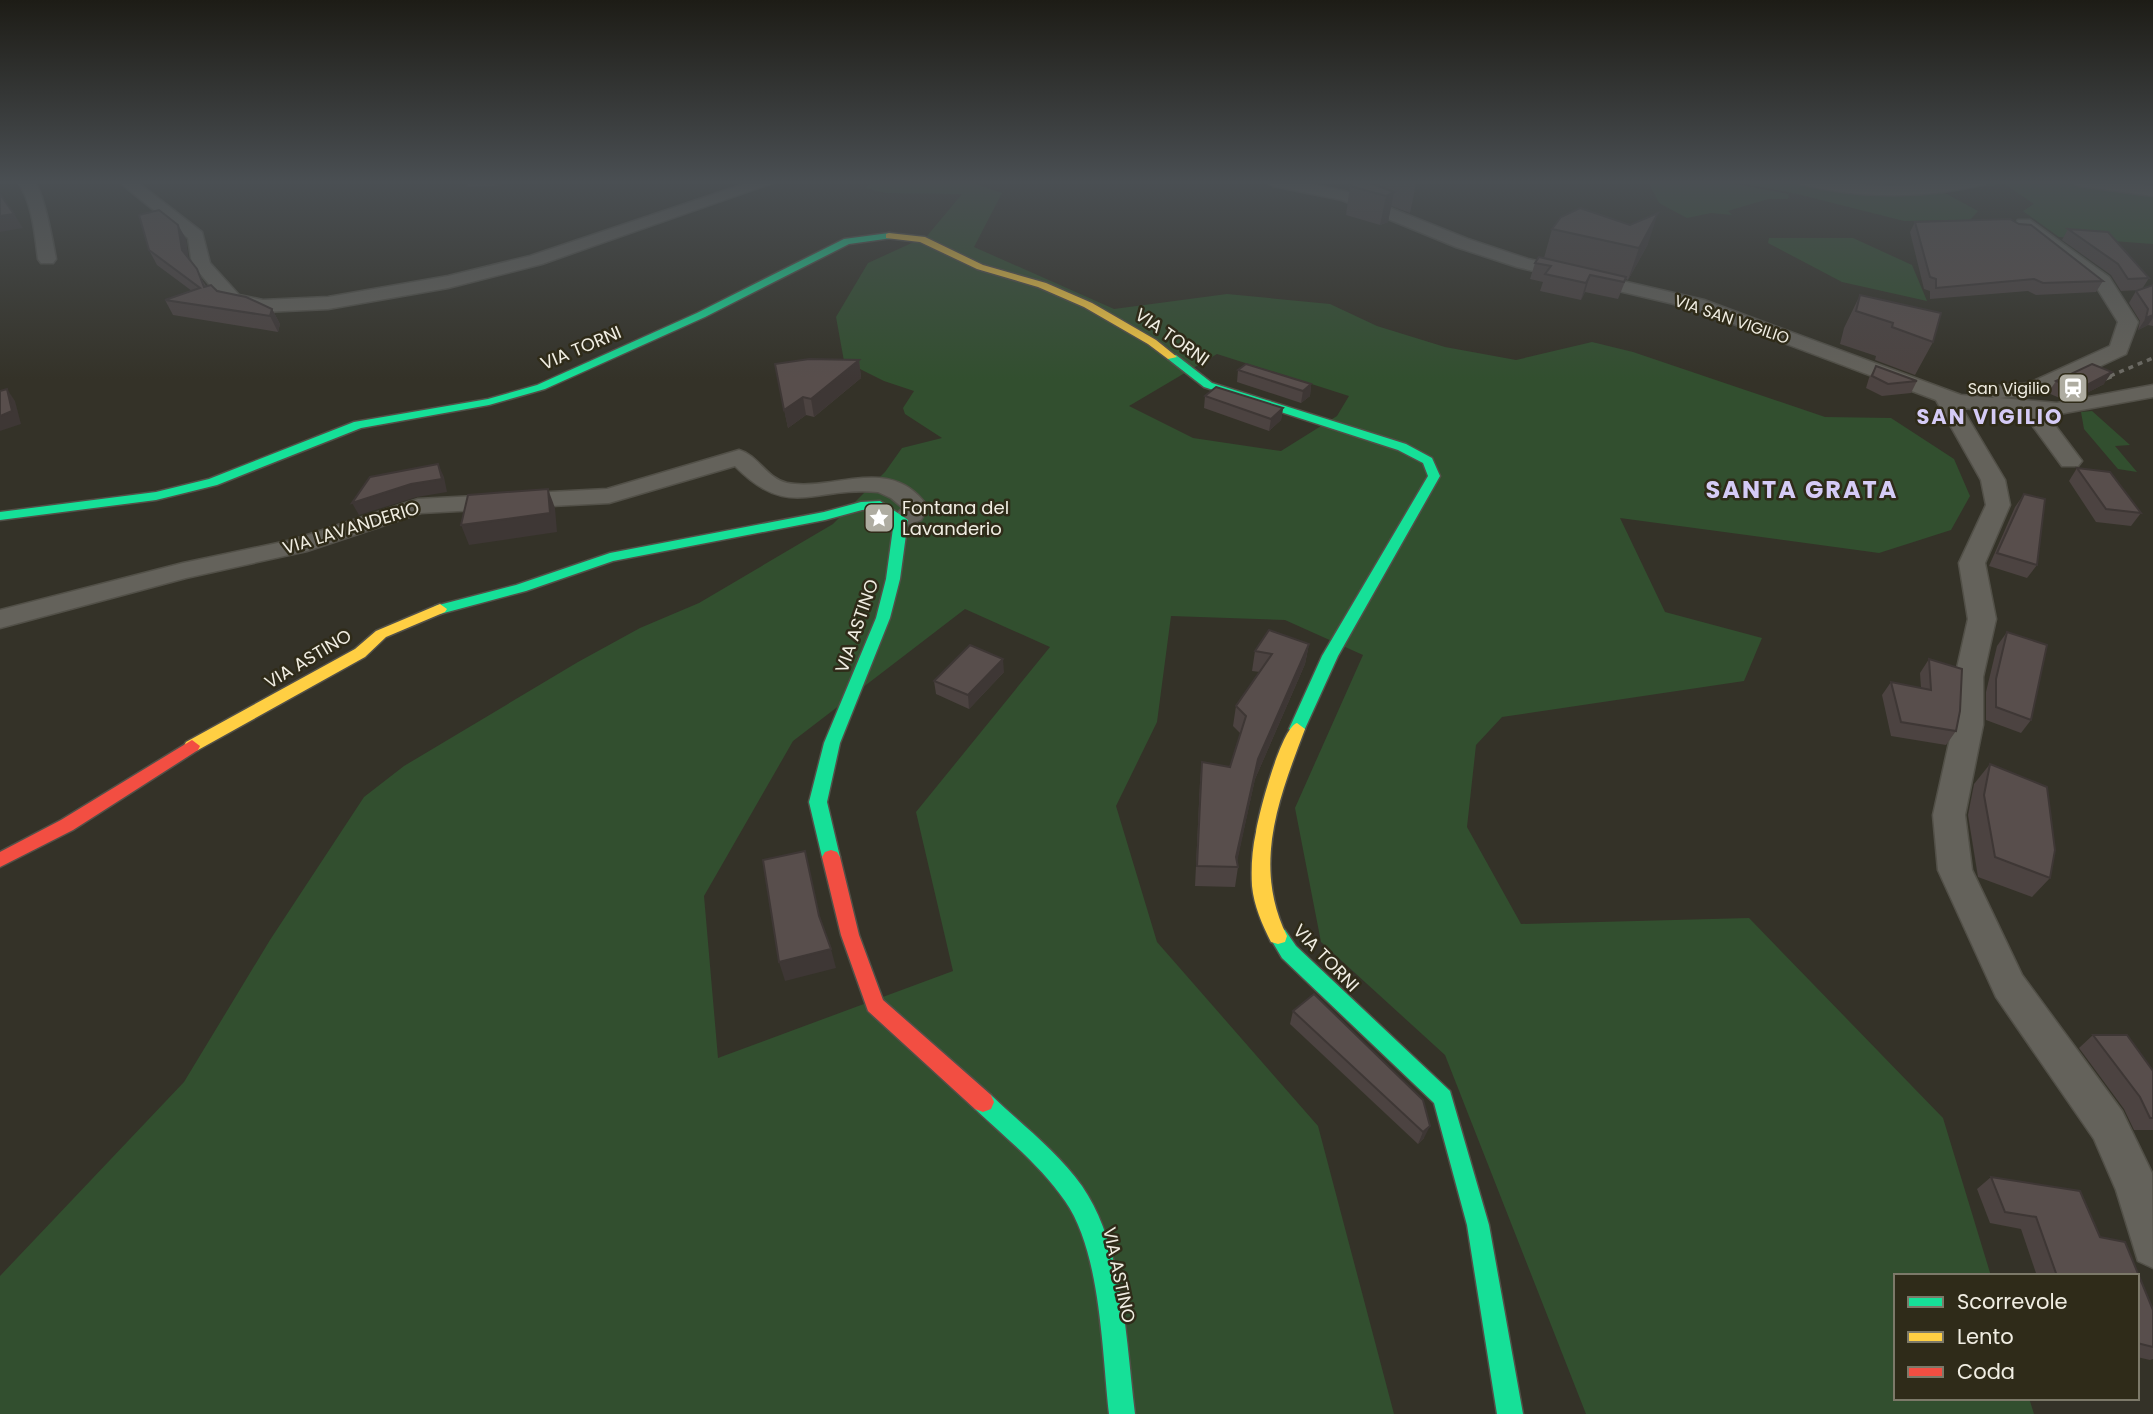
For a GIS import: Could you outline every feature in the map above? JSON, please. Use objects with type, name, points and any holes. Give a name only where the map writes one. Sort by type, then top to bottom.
[{"type":"street","points":[[45,247],[47,259]]},
{"type":"street","points":[[199,247],[201,264],[232,299],[263,306],[290,306],[390,294],[536,260],[573,247]]},
{"type":"street","name":"VIA TORNI","points":[[0,516],[156,496],[213,482],[358,425],[489,402],[541,387],[701,315],[835,247]]},
{"type":"street","name":"VIA TORNI","points":[[939,247],[980,267],[1042,285],[1088,305],[1152,342],[1208,385],[1402,447],[1428,461],[1434,475],[1331,656],[1305,708],[1277,780],[1258,877],[1266,918],[1289,952],[1443,1098],[1478,1225],[1510,1414]]},
{"type":"street","name":"VIA SAN VIGILIO","points":[[1474,247],[1523,263],[1697,304],[1958,401],[2031,408],[2068,408],[2153,391]]},
{"type":"street","points":[[2056,247],[2102,281],[2128,322],[2126,334],[2119,349],[2033,389],[1944,396],[1993,480],[1997,505],[1972,563],[1982,619],[1969,677],[1968,724],[1949,814],[1955,870],[2009,986],[2108,1125],[2137,1188],[2153,1246]]},
{"type":"street","points":[[2031,408],[2070,461]]},
{"type":"street","name":"VIA LAVANDERIO","points":[[0,619],[183,571],[298,546],[418,506],[609,496],[739,457],[773,487],[800,490],[871,484],[906,495],[916,508],[912,515],[901,520]]},
{"type":"street","name":"VIA ASTINO","points":[[0,860],[67,825],[198,742],[350,659],[381,634],[403,622],[521,588],[610,557],[825,516],[861,506],[880,505],[901,520],[893,579],[883,618],[832,743],[818,802],[850,935],[875,1005],[946,1066],[1047,1164],[1075,1196],[1094,1234],[1109,1310],[1122,1414]]},
{"type":"green space","points":[[903,247],[974,247],[1114,309],[1227,294],[1330,304],[1377,326],[1445,347],[1516,360],[1592,342],[1633,352],[1825,417],[1891,418],[1954,459],[1970,496],[1951,530],[1879,553],[1620,518],[1665,612],[1762,638],[1744,681],[1502,717],[1476,745],[1467,827],[1521,924],[1749,918],[1943,1118],[1990,1274],[1894,1274],[1894,1400],[2030,1400],[2034,1414],[1586,1414],[1445,1055],[1321,942],[1295,808],[1363,655],[1285,620],[1171,616],[1157,722],[1116,806],[1157,942],[1318,1126],[1394,1414],[0,1414],[0,1276],[184,1082],[270,940],[364,797],[404,766],[578,662],[640,628],[699,603],[833,524],[885,472],[902,448],[942,438],[905,414],[903,408],[914,391],[884,381],[844,361],[836,317],[868,263]],"holes":[[[1217,354],[1349,396],[1337,416],[1281,451],[1193,438],[1129,406]],[[965,609],[1050,647],[916,812],[953,971],[718,1058],[704,896],[793,741]]]},
{"type":"green space","points":[[1776,247],[1873,247],[1912,265],[1927,301],[1842,282]]},
{"type":"green space","points":[[2092,411],[2130,445],[2115,446],[2137,472],[2118,469],[2084,429],[2081,412]]},
{"type":"building","points":[[148,247],[182,247],[197,269],[204,287],[211,285],[217,291],[246,297],[272,309],[270,316],[165,300],[200,288]]},
{"type":"building","points":[[1922,247],[2059,247],[2103,281],[2043,283],[2034,279],[1936,288],[1936,279],[1930,277]]},
{"type":"building","points":[[2094,247],[2121,247],[2149,278],[2128,279],[2118,264]]},
{"type":"building","points":[[1539,257],[1626,277],[1624,282],[1590,275],[1586,283],[1545,274],[1551,266],[1535,263]]},
{"type":"building","points":[[2153,285],[2153,315],[2146,318],[2148,309],[2136,291]]},
{"type":"building","points":[[1860,295],[1941,313],[1933,342],[1892,327],[1893,323],[1856,311]]},
{"type":"building","points":[[809,359],[859,360],[811,399],[803,397],[784,410],[775,364]]},
{"type":"building","points":[[1246,364],[1311,384],[1303,391],[1238,370]]},
{"type":"building","points":[[2092,364],[2112,372],[2089,384],[2070,387],[2056,381]]},
{"type":"building","points":[[1876,366],[1917,381],[1888,384],[1872,376]]},
{"type":"building","points":[[1216,387],[1283,408],[1271,419],[1205,396]]},
{"type":"building","points":[[7,389],[12,411],[0,416],[0,391]]},
{"type":"building","points":[[438,464],[442,479],[411,484],[352,503],[370,477]]},
{"type":"building","points":[[2077,468],[2110,472],[2141,513],[2106,509]]},
{"type":"building","points":[[548,489],[550,513],[461,525],[468,495]]},
{"type":"building","points":[[2024,494],[2045,499],[2037,565],[1997,553]]},
{"type":"building","points":[[1269,630],[1309,644],[1258,759],[1236,857],[1238,867],[1197,866],[1202,762],[1230,767],[1246,716],[1236,706],[1272,654],[1255,651]]},
{"type":"building","points":[[2007,632],[2047,645],[2031,720],[1996,707],[1996,679]]},
{"type":"building","points":[[970,645],[1003,659],[968,695],[934,681]]},
{"type":"building","points":[[1929,659],[1962,669],[1956,731],[1901,722],[1891,682],[1931,690]]},
{"type":"building","points":[[1990,764],[2047,787],[2055,850],[2050,878],[1995,857],[1984,795]]},
{"type":"building","points":[[805,851],[819,916],[831,949],[779,962],[763,860]]},
{"type":"building","points":[[1314,994],[1423,1100],[1430,1126],[1423,1132],[1293,1011]]},
{"type":"building","points":[[2093,1035],[2127,1035],[2153,1071],[2153,1118],[2150,1118],[2140,1097]]},
{"type":"building","points":[[1991,1177],[2080,1191],[2100,1237],[2125,1242],[2138,1274],[2056,1274],[2036,1217],[2005,1212]]},
{"type":"building","points":[[2139,1276],[2153,1310],[2153,1347],[2139,1344]]},
{"type":"railway","points":[[2110,376],[2153,358]]},
{"type":"railway","points":[[2092,384],[2114,375]]},
{"type":"traffic: fast","points":[[0,516],[156,496],[213,482],[358,425],[489,402],[541,387],[701,315],[835,247]]},
{"type":"traffic: fast","points":[[1172,357],[1208,385],[1402,447],[1428,461],[1434,476],[1330,656],[1297,729]]},
{"type":"traffic: fast","points":[[440,609],[521,588],[610,557],[825,516],[861,506],[880,505],[901,520],[893,579],[883,618],[832,743],[818,802],[831,857]]},
{"type":"traffic: fast","points":[[1278,936],[1289,952],[1443,1098],[1478,1225],[1510,1414]]},
{"type":"traffic: fast","points":[[983,1102],[1053,1170],[1074,1194],[1086,1215],[1103,1269],[1122,1414]]},
{"type":"traffic: slow","points":[[939,247],[980,267],[1042,285],[1088,305],[1152,342],[1172,357]]},
{"type":"traffic: slow","points":[[192,746],[360,653],[381,634],[440,609]]},
{"type":"traffic: slow","points":[[1278,936],[1267,913],[1261,888],[1261,861],[1271,805],[1297,729]]},
{"type":"traffic: jam","points":[[0,860],[67,825],[192,746]]},
{"type":"traffic: jam","points":[[831,857],[850,935],[875,1005],[983,1102]]},
{"type":"place","name":"San Vigilio","points":[[2073,388]]},
{"type":"place","name":"Fontana del Lavanderio","points":[[879,518]]},
{"type":"district","name":"SAN VIGILIO","points":[[1990,417]]},
{"type":"district","name":"SANTA GRATA","points":[[1802,490]]}]
